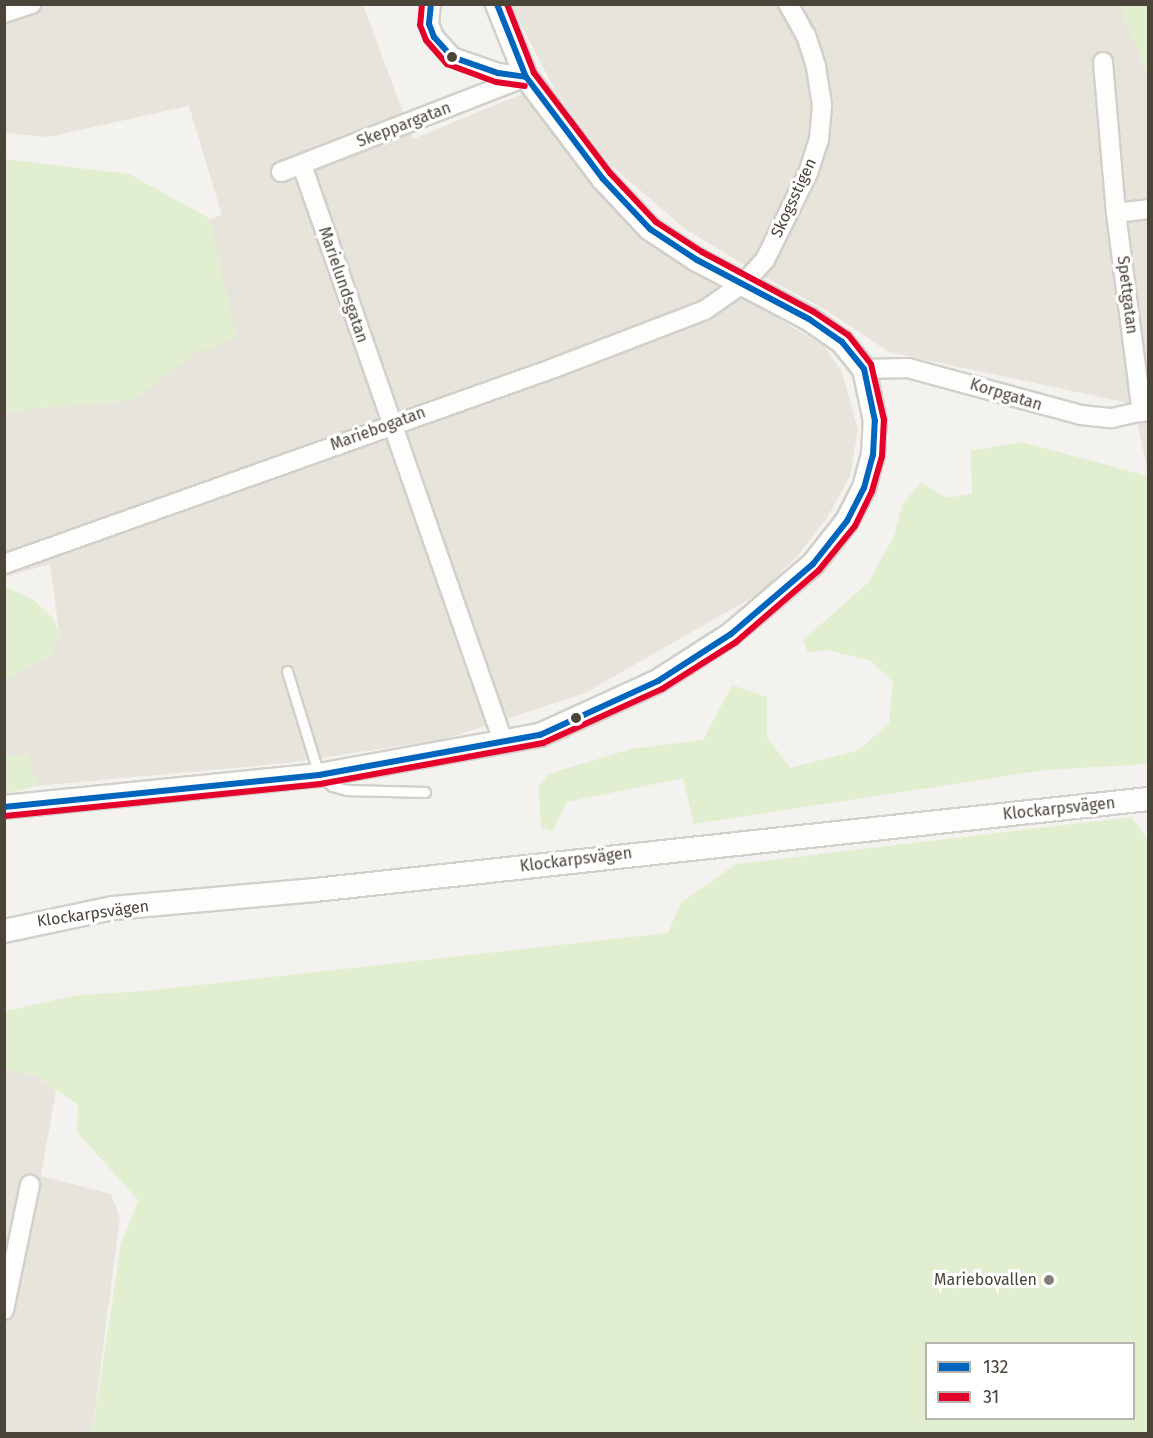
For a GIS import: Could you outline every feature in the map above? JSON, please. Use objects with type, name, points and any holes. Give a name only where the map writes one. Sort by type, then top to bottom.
[{"type":"street","points":[[4,13],[32,4]]},
{"type":"street","points":[[431,4],[429,24],[434,38],[452,57],[498,73],[526,77]]},
{"type":"street","points":[[4,807],[319,775],[504,744],[540,735],[658,681],[731,634],[813,564],[847,521],[864,488],[873,455],[872,395],[864,369],[842,342],[745,282],[698,260],[650,229],[603,179],[526,77],[497,4]]},
{"type":"street","name":"Skogsstigen","points":[[745,282],[765,260],[808,173],[819,140],[822,105],[816,66],[807,36],[788,4]]},
{"type":"street","name":"Spettgatan","points":[[1103,62],[1116,213],[1145,411]]},
{"type":"street","name":"Skeppargatan","points":[[281,172],[526,77]]},
{"type":"street","name":"Marielundsgatan","points":[[302,165],[504,744]]},
{"type":"street","points":[[1116,213],[1149,209]]},
{"type":"street","name":"Mariebogatan","points":[[4,564],[705,310],[745,282]]},
{"type":"street","name":"Korpgatan","points":[[864,369],[908,368],[1081,415],[1112,418],[1145,411]]},
{"type":"street","name":"Klockarpsvägen","points":[[4,930],[113,908],[1148,800]]},
{"type":"street","points":[[4,1310],[30,1185]]},
{"type":"lane","points":[[287,671],[319,775],[332,786],[347,790],[425,792]]},
{"type":"shaded area","points":[[5,5],[363,5],[413,139],[527,92],[649,240],[824,346],[842,372],[858,430],[850,476],[827,518],[796,558],[760,593],[585,693],[445,739],[288,763],[36,786],[27,754],[5,757],[5,680],[50,657],[59,632],[50,564],[5,577],[5,411],[133,400],[147,244],[222,215],[189,106],[48,137],[5,133]]},
{"type":"shaded area","points":[[511,5],[1120,5],[1148,76],[1148,474],[1138,425],[1124,402],[889,352],[821,307],[764,277],[684,228],[611,165],[556,92]]},
{"type":"shaded area","points":[[4,1068],[38,1077],[56,1090],[41,1176],[111,1194],[120,1217],[92,1433],[5,1433]]},
{"type":"green space","points":[[1120,5],[1148,5],[1148,76]]},
{"type":"green space","points":[[5,159],[129,174],[209,218],[236,336],[192,355],[133,400],[5,411]]},
{"type":"green space","points":[[1021,442],[1148,476],[1148,764],[1045,770],[694,824],[683,778],[567,802],[552,831],[541,828],[539,787],[548,774],[631,749],[703,740],[732,685],[767,697],[767,737],[790,768],[859,750],[889,723],[893,682],[871,661],[827,650],[808,653],[803,640],[868,583],[894,536],[903,503],[921,483],[947,498],[972,494],[971,451]]},
{"type":"green space","points":[[4,586],[34,600],[53,618],[59,633],[50,657],[5,680]]},
{"type":"green space","points":[[27,754],[36,786],[5,794],[5,757]]},
{"type":"green space","points":[[1131,817],[1148,839],[1148,1433],[92,1433],[121,1244],[138,1200],[77,1132],[78,1105],[38,1077],[5,1068],[5,1011],[78,995],[146,991],[668,933],[681,903],[736,864]]},
{"type":"transit line","name":"31","points":[[422,4],[420,25],[426,40],[447,64],[496,82],[525,86]]},
{"type":"transit line","name":"132","points":[[431,4],[429,24],[434,37],[452,57],[498,73],[526,77]]},
{"type":"transit line","name":"132","points":[[4,807],[319,775],[540,735],[658,681],[731,634],[813,564],[847,521],[864,488],[873,455],[875,421],[864,369],[842,342],[809,319],[697,260],[650,229],[603,179],[526,77],[497,4]]},
{"type":"transit line","name":"31","points":[[5,816],[320,784],[543,743],[662,689],[736,642],[819,570],[855,526],[872,491],[882,456],[884,420],[871,364],[848,335],[814,312],[702,252],[656,222],[610,173],[534,73],[507,4]]},
{"type":"place","name":"Mariebovallen","points":[[1049,1280]]}]
